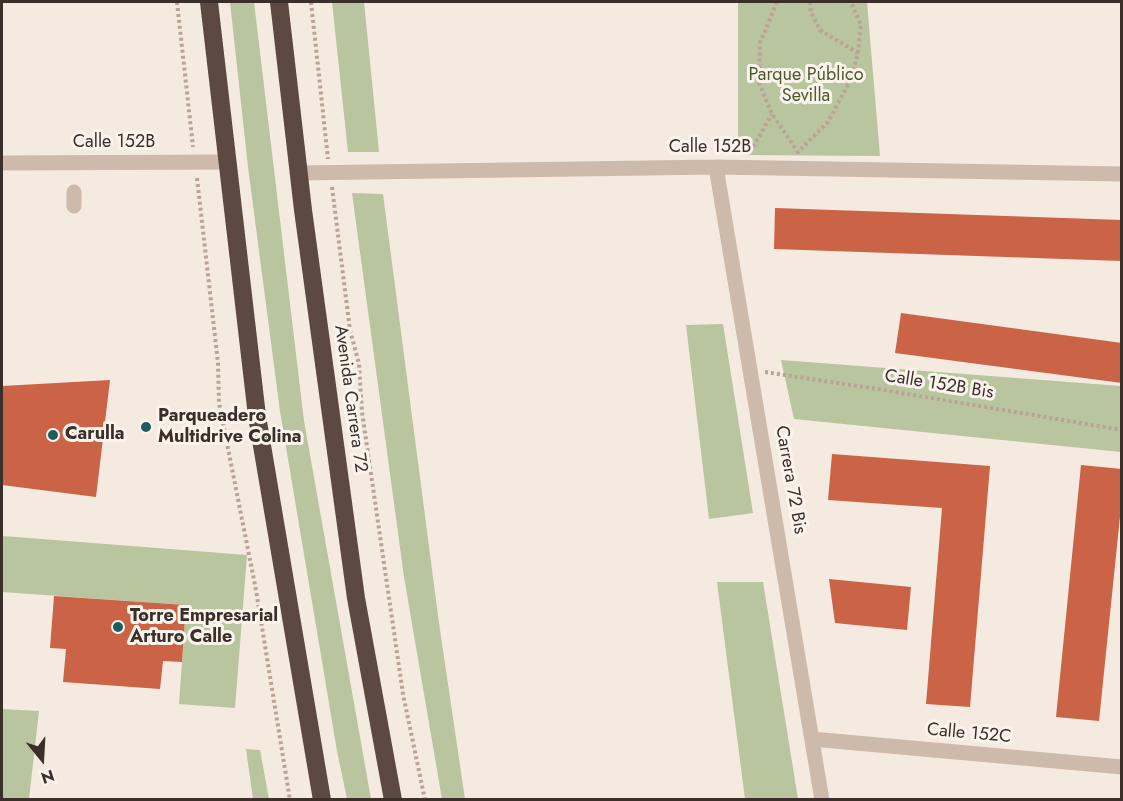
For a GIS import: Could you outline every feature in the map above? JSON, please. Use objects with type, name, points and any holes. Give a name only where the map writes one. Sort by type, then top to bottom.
[{"type":"highway","points":[[209,2],[257,416],[322,800]]},
{"type":"highway","name":"Avenida Carrera 72","points":[[279,2],[298,173],[356,598],[393,800]]},
{"type":"street","name":"Calle 152B","points":[[2,163],[226,162]]},
{"type":"street","name":"Carrera 72 Bis","points":[[716,167],[752,371],[822,800]]},
{"type":"street","name":"Calle 152B","points":[[298,173],[742,167],[1122,174]]},
{"type":"street","name":"Calle 152C","points":[[812,740],[1122,767]]},
{"type":"path","points":[[177,2],[219,371],[219,403],[245,528],[290,800]]},
{"type":"path","points":[[311,2],[329,172],[350,330],[359,364],[362,412],[403,694],[425,800]]},
{"type":"path","points":[[777,2],[760,43],[759,83],[772,114],[798,153],[828,122],[850,81],[858,53],[861,25],[851,2]]},
{"type":"path","points":[[810,2],[811,12],[820,30],[858,53]]},
{"type":"path","points":[[742,167],[772,114]]},
{"type":"path","name":"Calle 152B Bis","points":[[752,371],[884,390],[1122,430]]},
{"type":"green space","points":[[230,2],[254,2],[304,421],[371,799],[347,799],[337,751],[280,411],[248,167]]},
{"type":"green space","points":[[332,2],[364,2],[379,152],[348,152]]},
{"type":"green space","name":"Parque Público Sevilla","points":[[738,2],[867,2],[880,156],[738,155]]},
{"type":"green space","points":[[352,193],[383,194],[439,623],[465,799],[442,799],[404,577]]},
{"type":"green space","points":[[723,324],[753,513],[709,519],[686,325]]},
{"type":"green space","points":[[781,360],[1121,386],[1121,452],[794,419]]},
{"type":"green space","points":[[3,536],[247,555],[235,708],[179,704],[186,605],[2,592]]},
{"type":"green space","points":[[717,582],[763,582],[798,799],[745,799]]},
{"type":"green space","points":[[2,709],[39,711],[29,799],[2,799]]},
{"type":"green space","points":[[246,749],[260,750],[269,799],[253,799]]},
{"type":"building","points":[[775,208],[1122,220],[1122,261],[774,249]]},
{"type":"building","points":[[901,313],[1122,343],[1122,383],[895,353]]},
{"type":"building","name":"Carulla","points":[[110,380],[96,497],[2,485],[2,386]]},
{"type":"building","points":[[832,454],[990,466],[970,707],[926,704],[942,508],[828,500]]},
{"type":"building","points":[[1081,465],[1122,469],[1122,497],[1099,721],[1056,717]]},
{"type":"building","points":[[829,579],[911,587],[907,630],[835,623]]},
{"type":"building","name":"Torre Empresarial Arturo Calle","points":[[54,596],[186,605],[182,662],[163,661],[160,689],[63,682],[66,649],[50,648]]},
{"type":"place","name":"Parqueadero Multidrive Colina","points":[[146,427]]},
{"type":"place","name":"Carulla","points":[[53,435]]},
{"type":"place","name":"Torre Empresarial Arturo Calle","points":[[118,627]]}]
